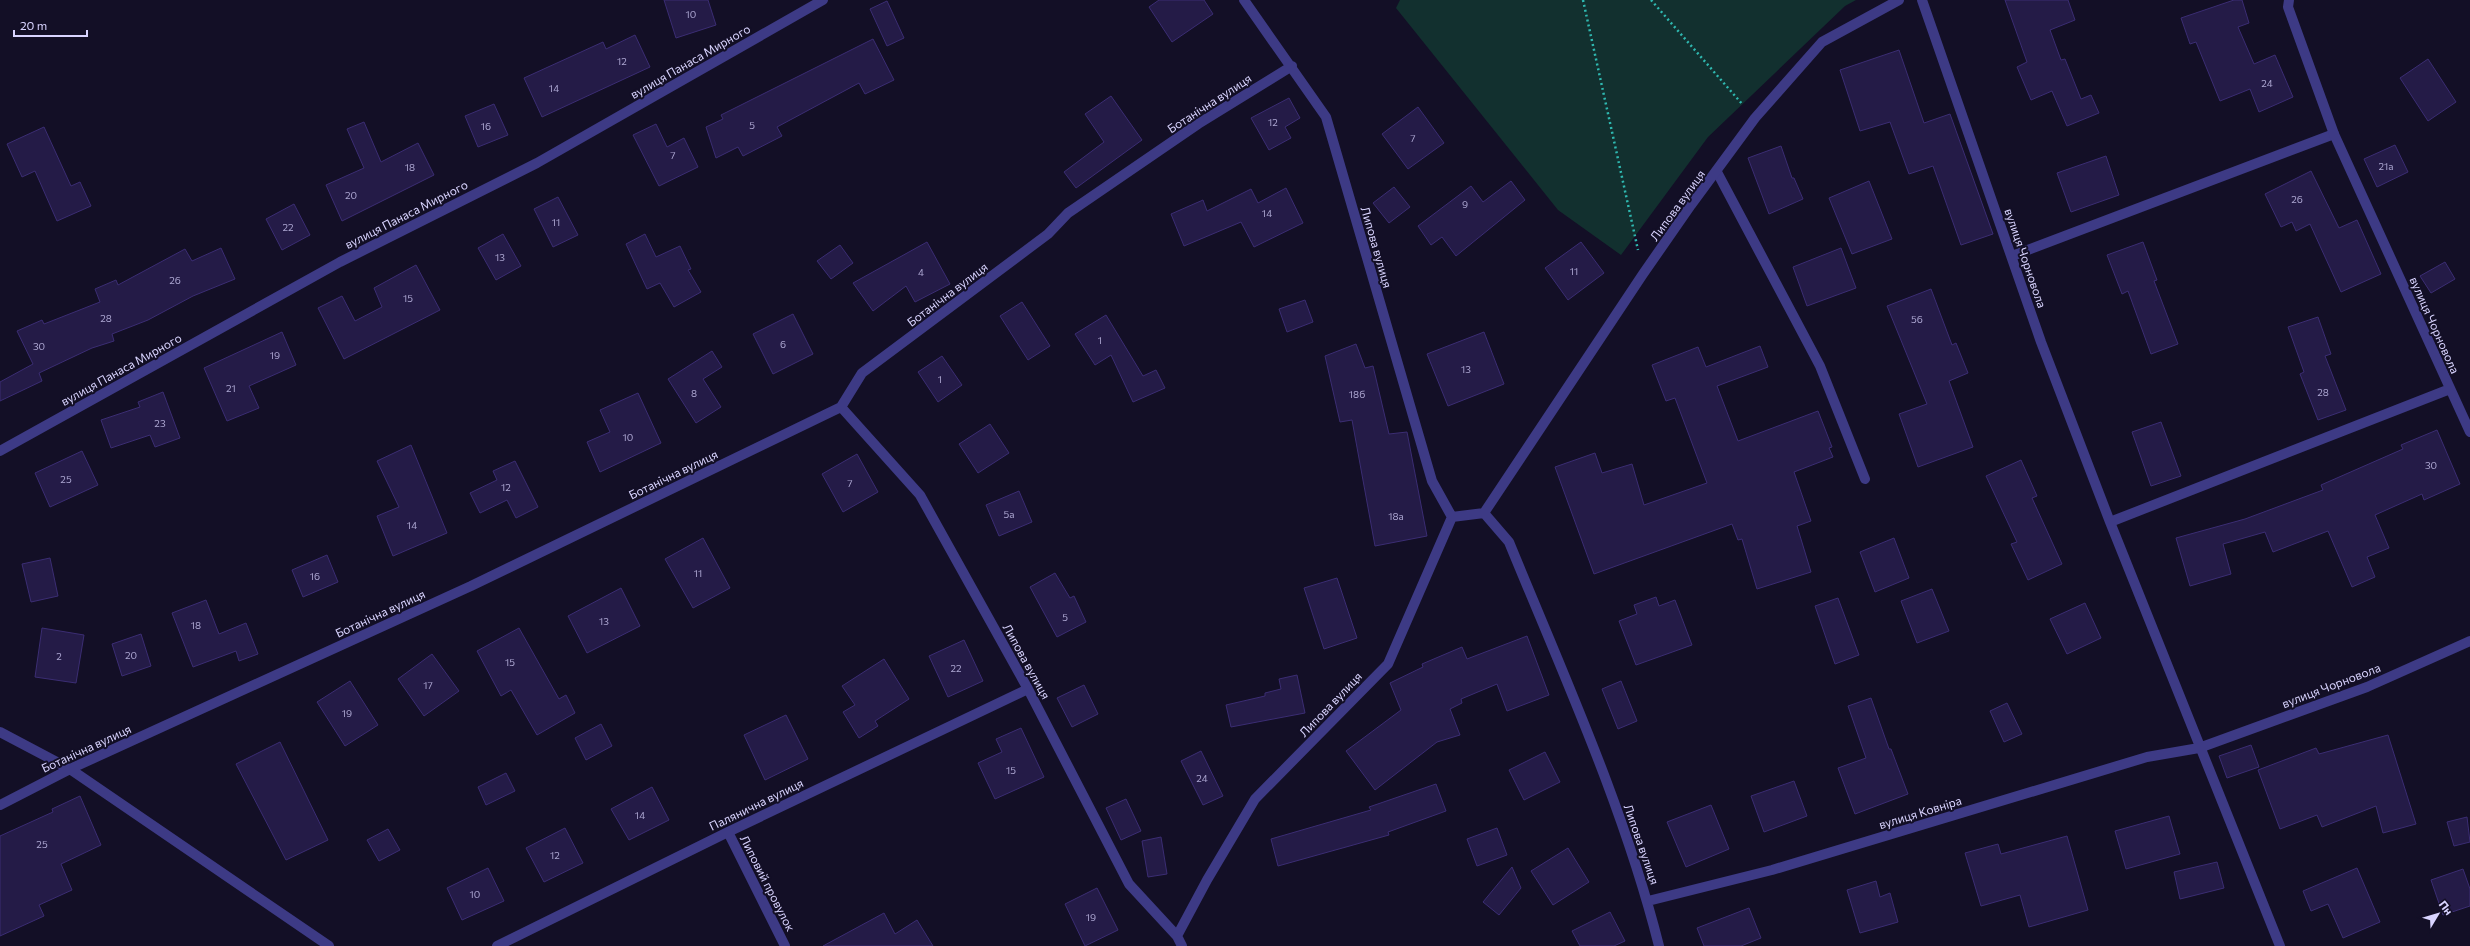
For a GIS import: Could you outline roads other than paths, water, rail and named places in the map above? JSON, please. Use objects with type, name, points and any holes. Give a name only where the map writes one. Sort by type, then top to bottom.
[{"type":"street","name":"вулиця Панаса Мирного","points":[[0,451],[340,262],[537,163],[823,0]]},
{"type":"street","name":"Липова вулиця","points":[[1177,936],[1207,880],[1255,799],[1388,664],[1452,517],[1432,481],[1326,117],[1292,66],[1244,0]]},
{"type":"street","name":"Липова вулиця","points":[[1659,946],[1648,901],[1598,760],[1509,542],[1484,513],[1690,205],[1717,172],[1755,118],[1822,42],[1898,0]]},
{"type":"street","name":"вулиця Чорновола","points":[[1922,0],[2041,342],[2199,748],[2280,946]]},
{"type":"street","name":"вулиця Чорновола","points":[[2110,522],[2450,389],[2334,134],[2288,7],[2289,0]]},
{"type":"street","name":"Ботанічна вулиця","points":[[0,805],[70,769],[471,586],[841,407],[862,373],[1048,234],[1068,213],[1198,124],[1292,66]]},
{"type":"street","points":[[2012,256],[2334,134]]},
{"type":"street","points":[[1717,172],[1820,366],[1865,479]]},
{"type":"street","points":[[2450,389],[2470,432]]},
{"type":"street","name":"Липова вулиця","points":[[841,407],[920,495],[1028,689],[1129,884],[1177,936],[1182,946]]},
{"type":"street","points":[[1452,517],[1484,513]]},
{"type":"street","name":"вулиця Чорновола","points":[[2199,748],[2367,687],[2470,642]]},
{"type":"street","name":"Палянична вулиця","points":[[498,946],[728,832],[1028,689]]},
{"type":"street","points":[[0,732],[70,769],[329,946]]},
{"type":"street","name":"вулиця Ковніра","points":[[1648,901],[1772,870],[2147,757],[2199,748]]},
{"type":"street","name":"Липовий провулок","points":[[728,832],[785,946]]}]
